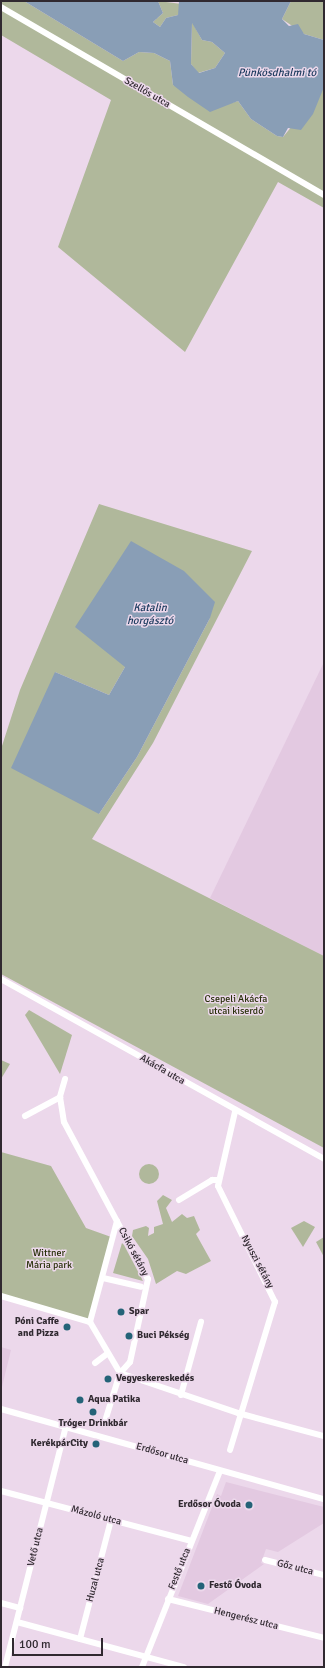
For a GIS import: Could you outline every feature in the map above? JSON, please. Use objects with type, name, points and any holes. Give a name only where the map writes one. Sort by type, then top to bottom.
[{"type":"street","name":"Szellős utca","points":[[1,7],[324,195]]},
{"type":"street","name":"Akácfa utca","points":[[1,979],[235,1112],[324,1159]]},
{"type":"street","name":"Csikó sétány","points":[[65,1079],[60,1097],[64,1122],[117,1221],[149,1285],[130,1362],[120,1373],[106,1418]]},
{"type":"street","points":[[25,1116],[60,1097]]},
{"type":"street","name":"Nyuszi sétány","points":[[230,1450],[243,1414],[275,1298],[220,1193],[218,1180],[235,1112]]},
{"type":"street","points":[[179,1200],[212,1180],[218,1180]]},
{"type":"street","name":"Csikó sétány","points":[[90,1322],[117,1221]]},
{"type":"street","points":[[103,1278],[141,1287]]},
{"type":"street","points":[[1,1296],[90,1322],[107,1354],[120,1373],[182,1395],[243,1414],[324,1436]]},
{"type":"street","points":[[182,1395],[201,1322]]},
{"type":"street","points":[[95,1363],[107,1354]]},
{"type":"street","name":"Erdősor utca","points":[[1,1409],[324,1499]]},
{"type":"street","name":"Vető utca","points":[[5,1667],[66,1426]]},
{"type":"street","name":"Festő utca","points":[[142,1667],[220,1471]]},
{"type":"street","name":"Mázoló utca","points":[[1,1491],[191,1541]]},
{"type":"street","name":"Huzal utca","points":[[80,1639],[111,1520]]},
{"type":"street","name":"Gőz utca","points":[[265,1560],[324,1575]]},
{"type":"street","name":"Hengerész utca","points":[[168,1599],[324,1638]]},
{"type":"street","points":[[1,1603],[20,1608]]},
{"type":"street","points":[[17,1622],[184,1667]]},
{"type":"shaded area","points":[[324,662],[324,956],[210,898]]},
{"type":"shaded area","points":[[1,1347],[11,1350],[1,1391]]},
{"type":"shaded area","points":[[226,1482],[324,1507],[324,1523],[278,1552],[266,1549],[261,1563],[264,1564],[208,1604],[178,1596],[217,1494],[221,1496]]},
{"type":"green space","points":[[1,1],[24,1],[123,61],[139,52],[154,53],[170,61],[173,85],[224,105],[238,101],[251,119],[277,136],[283,137],[324,87],[324,208],[278,182],[185,352],[58,247],[111,100],[1,35]]},
{"type":"green space","points":[[158,1],[182,4],[178,15],[166,18],[160,27],[153,22],[163,13]]},
{"type":"green space","points":[[291,1],[324,1],[324,40],[304,34],[282,19]]},
{"type":"green space","points":[[192,22],[202,40],[212,42],[225,53],[215,68],[198,73],[191,64]]},
{"type":"green space","name":"Csepeli Akácfa utcai kiserdő","points":[[99,504],[252,551],[153,743],[92,839],[324,956],[324,1148],[1,974],[1,749],[20,690]],"holes":[[[210,618],[137,757],[99,814],[55,672],[109,695],[125,667]]]},
{"type":"green space","points":[[29,1010],[72,1035],[60,1074],[25,1015]]},
{"type":"green space","points":[[1,1060],[10,1064],[1,1079]]},
{"type":"green space","name":"Wittner Mária park","points":[[1,1152],[51,1166],[86,1228],[114,1238],[90,1322],[1,1296]]},
{"type":"green space","points":[[149,1164],[156,1167],[159,1174],[156,1181],[149,1184],[142,1181],[139,1174],[142,1167]]},
{"type":"green space","points":[[163,1195],[172,1200],[166,1208],[172,1222],[182,1214],[187,1218],[194,1216],[200,1230],[196,1234],[211,1261],[186,1274],[177,1271],[156,1284],[148,1259],[132,1236],[133,1230],[146,1226],[149,1228],[148,1236],[154,1233],[154,1227],[163,1224],[157,1201]]},
{"type":"green space","points":[[304,1221],[315,1227],[303,1247],[291,1228]]},
{"type":"green space","points":[[324,1237],[324,1257],[316,1242]]},
{"type":"green space","points":[[122,1243],[124,1245],[143,1281],[113,1273]]},
{"type":"water","name":"Pünkösdhalmi tó","points":[[24,1],[158,1],[163,13],[153,22],[160,27],[166,18],[178,15],[179,1],[291,1],[282,19],[289,26],[298,24],[304,34],[324,40],[324,87],[313,114],[301,130],[288,128],[283,137],[277,136],[251,119],[238,101],[210,112],[173,85],[170,61],[154,53],[139,52],[123,61]],"holes":[[[192,23],[202,40],[212,42],[225,53],[215,68],[199,73],[191,64]]]},
{"type":"water","name":"Katalin horgásztó","points":[[131,541],[184,571],[215,602],[210,618],[137,757],[99,814],[11,768],[55,672],[109,695],[125,667],[75,627]]},
{"type":"place","name":"Spar","points":[[121,1312]]},
{"type":"place","name":"Póni Caffe and Pizza","points":[[67,1327]]},
{"type":"place","name":"Buci Pékség","points":[[129,1336]]},
{"type":"place","name":"Vegyeskereskedés","points":[[108,1379]]},
{"type":"place","name":"Aqua Patika","points":[[80,1400]]},
{"type":"place","name":"Tróger Drinkbár","points":[[93,1412]]},
{"type":"place","name":"KerékpárCity","points":[[96,1444]]},
{"type":"place","name":"Erdősor Óvoda","points":[[249,1505]]},
{"type":"place","name":"Festő Óvoda","points":[[201,1586]]}]
